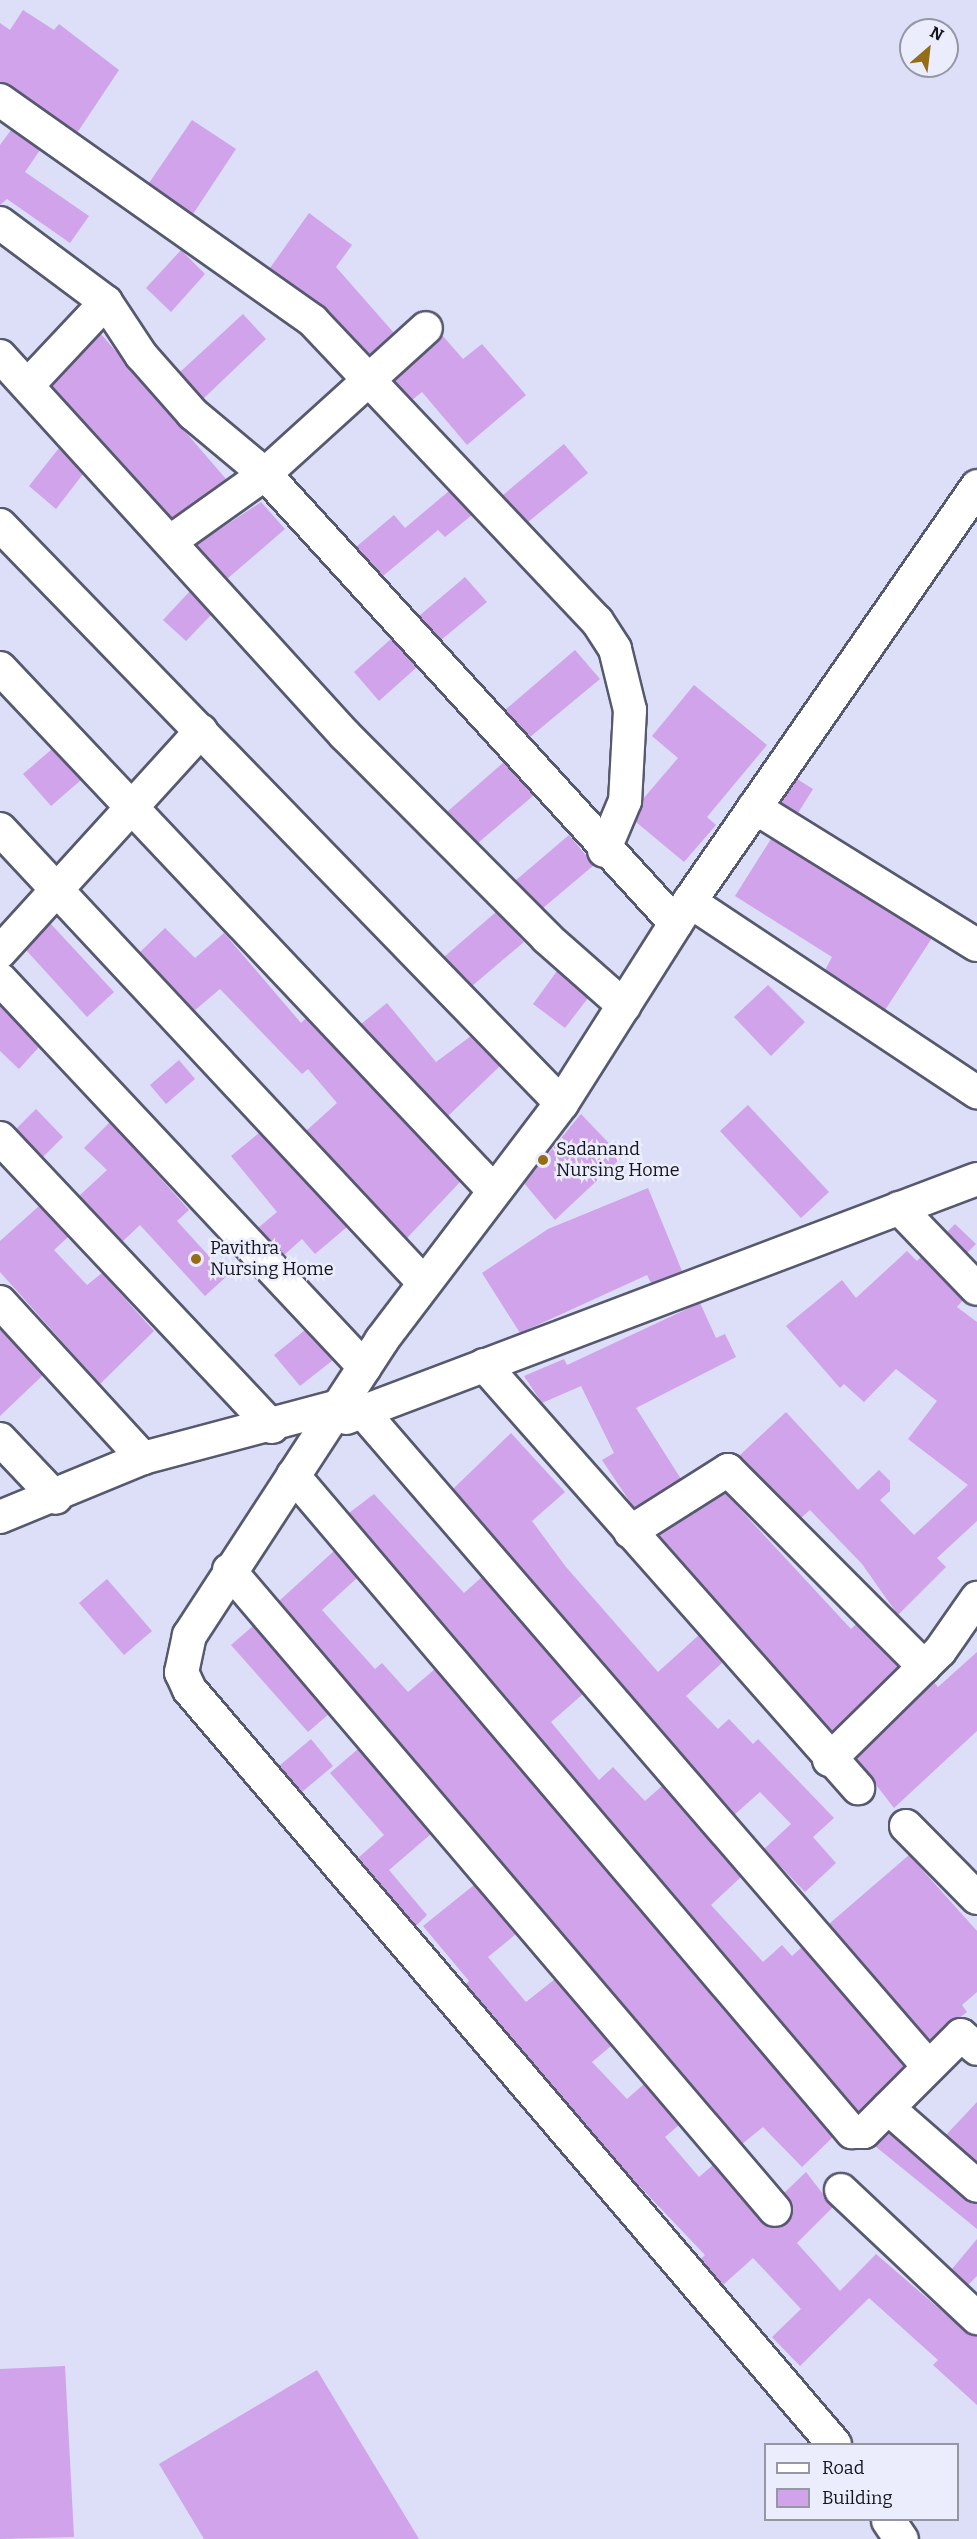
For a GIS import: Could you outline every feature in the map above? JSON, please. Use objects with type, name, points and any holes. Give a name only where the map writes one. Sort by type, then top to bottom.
[{"type":"street","points":[[0,100],[312,321],[597,621],[615,649],[630,710],[629,779],[614,836],[604,851]]},
{"type":"street","points":[[0,223],[106,302],[141,355],[193,414],[265,474],[604,851],[683,912],[977,1092]]},
{"type":"street","points":[[28,385],[106,302]]},
{"type":"street","points":[[171,541],[265,474],[426,327]]},
{"type":"street","points":[[0,356],[171,541],[345,735],[547,938],[624,1006]]},
{"type":"street","points":[[832,2443],[189,1689],[181,1672],[189,1635],[293,1475],[342,1415],[364,1368],[423,1282],[561,1103],[683,912],[977,486]]},
{"type":"street","points":[[0,525],[561,1103]]},
{"type":"street","points":[[0,668],[128,808],[494,1191]]},
{"type":"street","points":[[0,952],[54,887],[201,731]]},
{"type":"street","points":[[754,807],[977,945]]},
{"type":"street","points":[[0,829],[423,1282]]},
{"type":"street","points":[[0,979],[364,1368]]},
{"type":"street","points":[[0,1138],[272,1427]]},
{"type":"street","points":[[0,1517],[56,1498],[143,1458],[272,1427],[342,1415],[484,1365],[977,1179]]},
{"type":"street","points":[[899,1208],[977,1289]]},
{"type":"street","points":[[0,1302],[143,1458]]},
{"type":"street","points":[[484,1365],[829,1760],[858,1788]]},
{"type":"street","points":[[342,1415],[928,2066]]},
{"type":"street","points":[[0,1439],[56,1498]]},
{"type":"street","points":[[630,1532],[728,1470],[924,1667]]},
{"type":"street","points":[[293,1475],[847,2128],[864,2132],[928,2066],[962,2035],[977,2049]]},
{"type":"street","points":[[230,1570],[776,2210]]},
{"type":"street","points":[[829,1760],[924,1667],[977,1598]]},
{"type":"street","points":[[906,1826],[977,1898]]},
{"type":"street","points":[[888,2108],[977,2186]]},
{"type":"street","points":[[841,2190],[977,2318]]},
{"type":"street","points":[[889,2521],[901,2539]]},
{"type":"building","points":[[23,10],[54,30],[59,24],[119,70],[77,133],[0,82],[0,23],[10,30]]},
{"type":"building","points":[[192,120],[236,149],[193,214],[149,183]]},
{"type":"building","points":[[11,130],[40,150],[25,172],[89,216],[70,243],[7,199],[0,205],[0,145]]},
{"type":"building","points":[[309,213],[352,245],[336,267],[394,333],[370,355],[324,306],[270,268]]},
{"type":"building","points":[[181,250],[205,274],[171,312],[146,288]]},
{"type":"building","points":[[243,314],[266,339],[203,399],[180,372]]},
{"type":"building","points":[[101,334],[226,479],[172,518],[52,386]]},
{"type":"building","points":[[442,335],[463,359],[482,344],[526,395],[467,445],[422,392],[412,400],[394,381]]},
{"type":"building","points":[[564,444],[588,473],[528,522],[503,495]]},
{"type":"building","points":[[59,448],[83,474],[56,509],[29,486]]},
{"type":"building","points":[[449,491],[472,515],[445,537],[438,530],[383,576],[356,547],[394,515],[405,528]]},
{"type":"building","points":[[261,502],[285,529],[227,579],[196,545]]},
{"type":"building","points":[[465,577],[487,602],[441,640],[419,616]]},
{"type":"building","points":[[190,591],[211,615],[186,641],[163,620]]},
{"type":"building","points":[[391,639],[417,667],[379,701],[354,672]]},
{"type":"building","points":[[575,650],[600,679],[530,737],[505,710]]},
{"type":"building","points":[[694,685],[767,745],[707,817],[716,825],[684,862],[636,822],[643,799],[678,758],[652,736]]},
{"type":"building","points":[[52,749],[81,780],[51,806],[23,774]]},
{"type":"building","points":[[504,762],[534,795],[478,843],[447,812]]},
{"type":"building","points":[[797,779],[813,789],[798,813],[780,802]]},
{"type":"building","points":[[569,835],[594,865],[543,908],[515,881]]},
{"type":"building","points":[[771,839],[932,938],[885,1010],[825,970],[832,957],[735,896]]},
{"type":"building","points":[[496,912],[524,942],[472,986],[444,957]]},
{"type":"building","points":[[50,923],[114,992],[87,1017],[26,950]]},
{"type":"building","points":[[165,928],[195,958],[224,933],[301,1023],[306,1018],[460,1182],[407,1238],[306,1131],[337,1103],[308,1069],[302,1074],[220,989],[194,1011],[140,952]]},
{"type":"building","points":[[557,971],[588,998],[565,1028],[533,1004]]},
{"type":"building","points":[[768,985],[805,1022],[771,1056],[734,1017]]},
{"type":"building","points":[[387,1003],[436,1062],[471,1036],[500,1066],[448,1116],[361,1024]]},
{"type":"building","points":[[0,1005],[39,1047],[19,1069],[0,1051]]},
{"type":"building","points":[[179,1060],[195,1079],[166,1104],[150,1085]]},
{"type":"building","points":[[748,1105],[829,1192],[801,1218],[720,1131]]},
{"type":"building","points":[[36,1109],[63,1137],[43,1157],[16,1129]]},
{"type":"building","points":[[581,1114],[622,1157],[555,1220],[524,1183]]},
{"type":"building","points":[[110,1122],[189,1210],[177,1221],[227,1276],[205,1296],[140,1225],[122,1242],[79,1196],[107,1170],[84,1148]]},
{"type":"building","points":[[259,1133],[347,1227],[315,1254],[302,1239],[284,1255],[258,1228],[277,1212],[231,1156]]},
{"type":"building","points":[[648,1188],[682,1271],[651,1283],[647,1275],[520,1333],[482,1273],[548,1229]]},
{"type":"building","points":[[39,1206],[68,1237],[54,1250],[87,1285],[102,1273],[154,1331],[100,1384],[0,1272],[0,1241]]},
{"type":"building","points":[[955,1224],[976,1244],[967,1253],[947,1232]]},
{"type":"building","points":[[907,1251],[917,1261],[921,1257],[963,1300],[957,1307],[977,1322],[977,1521],[937,1558],[946,1567],[898,1615],[862,1564],[810,1510],[801,1518],[739,1456],[786,1412],[858,1490],[879,1470],[890,1481],[890,1491],[880,1500],[914,1535],[968,1485],[908,1439],[937,1401],[896,1369],[864,1402],[844,1384],[840,1388],[786,1326],[842,1280],[856,1298]]},
{"type":"building","points":[[700,1303],[716,1338],[725,1334],[736,1357],[636,1408],[681,1479],[634,1508],[602,1460],[614,1453],[581,1386],[542,1403],[524,1376],[564,1359],[567,1365]]},
{"type":"building","points":[[0,1329],[43,1375],[0,1416]]},
{"type":"building","points":[[305,1330],[333,1360],[300,1386],[274,1355]]},
{"type":"building","points":[[511,1433],[565,1492],[532,1521],[566,1567],[658,1672],[699,1635],[723,1662],[686,1696],[718,1729],[729,1719],[753,1744],[758,1739],[834,1818],[813,1837],[836,1863],[805,1892],[764,1849],[791,1824],[760,1792],[734,1815],[453,1489]]},
{"type":"building","points":[[725,1493],[851,1629],[856,1624],[898,1667],[832,1732],[659,1535]]},
{"type":"building","points":[[374,1494],[464,1593],[482,1577],[583,1694],[551,1722],[599,1780],[613,1767],[645,1801],[662,1786],[741,1877],[711,1905],[763,1962],[782,1945],[792,1956],[802,1947],[904,2066],[859,2112],[349,1513]]},
{"type":"building","points":[[334,1551],[357,1578],[322,1610],[375,1669],[382,1663],[408,1692],[435,1669],[833,2137],[802,2167],[763,2127],[742,2144],[279,1601]]},
{"type":"building","points":[[107,1579],[152,1631],[124,1655],[79,1603]]},
{"type":"building","points":[[253,1626],[329,1714],[308,1732],[231,1645]]},
{"type":"building","points":[[977,1652],[977,1731],[894,1808],[856,1759],[934,1682],[938,1687]]},
{"type":"building","points":[[311,1739],[333,1766],[302,1792],[279,1766]]},
{"type":"building","points":[[358,1749],[431,1834],[389,1870],[427,1915],[416,1926],[358,1858],[384,1835],[330,1773]]},
{"type":"building","points":[[909,1855],[977,1931],[977,1992],[962,2005],[967,2012],[930,2041],[829,1924]]},
{"type":"building","points":[[474,1885],[516,1934],[488,1957],[526,2002],[555,1979],[611,2046],[592,2062],[627,2099],[644,2084],[679,2125],[665,2137],[699,2177],[713,2165],[761,2222],[778,2228],[792,2215],[784,2193],[806,2172],[833,2207],[797,2243],[840,2291],[876,2254],[965,2331],[977,2335],[977,2405],[933,2365],[938,2360],[869,2298],[800,2366],[772,2337],[801,2309],[753,2258],[723,2285],[701,2259],[705,2255],[626,2172],[466,1984],[469,1981],[423,1926]]},
{"type":"building","points":[[977,2102],[977,2162],[946,2135]]},
{"type":"building","points":[[889,2133],[965,2200],[977,2204],[977,2229],[875,2146]]},
{"type":"building","points":[[977,2239],[977,2276],[968,2285],[952,2269]]},
{"type":"building","points":[[65,2366],[74,2537],[0,2539],[0,2369]]},
{"type":"building","points":[[317,2370],[419,2539],[204,2539],[159,2464]]},
{"type":"place","name":"Sadanand Nursing Home","points":[[543,1160]]},
{"type":"place","name":"Pavithra Nursing Home","points":[[196,1259]]}]
